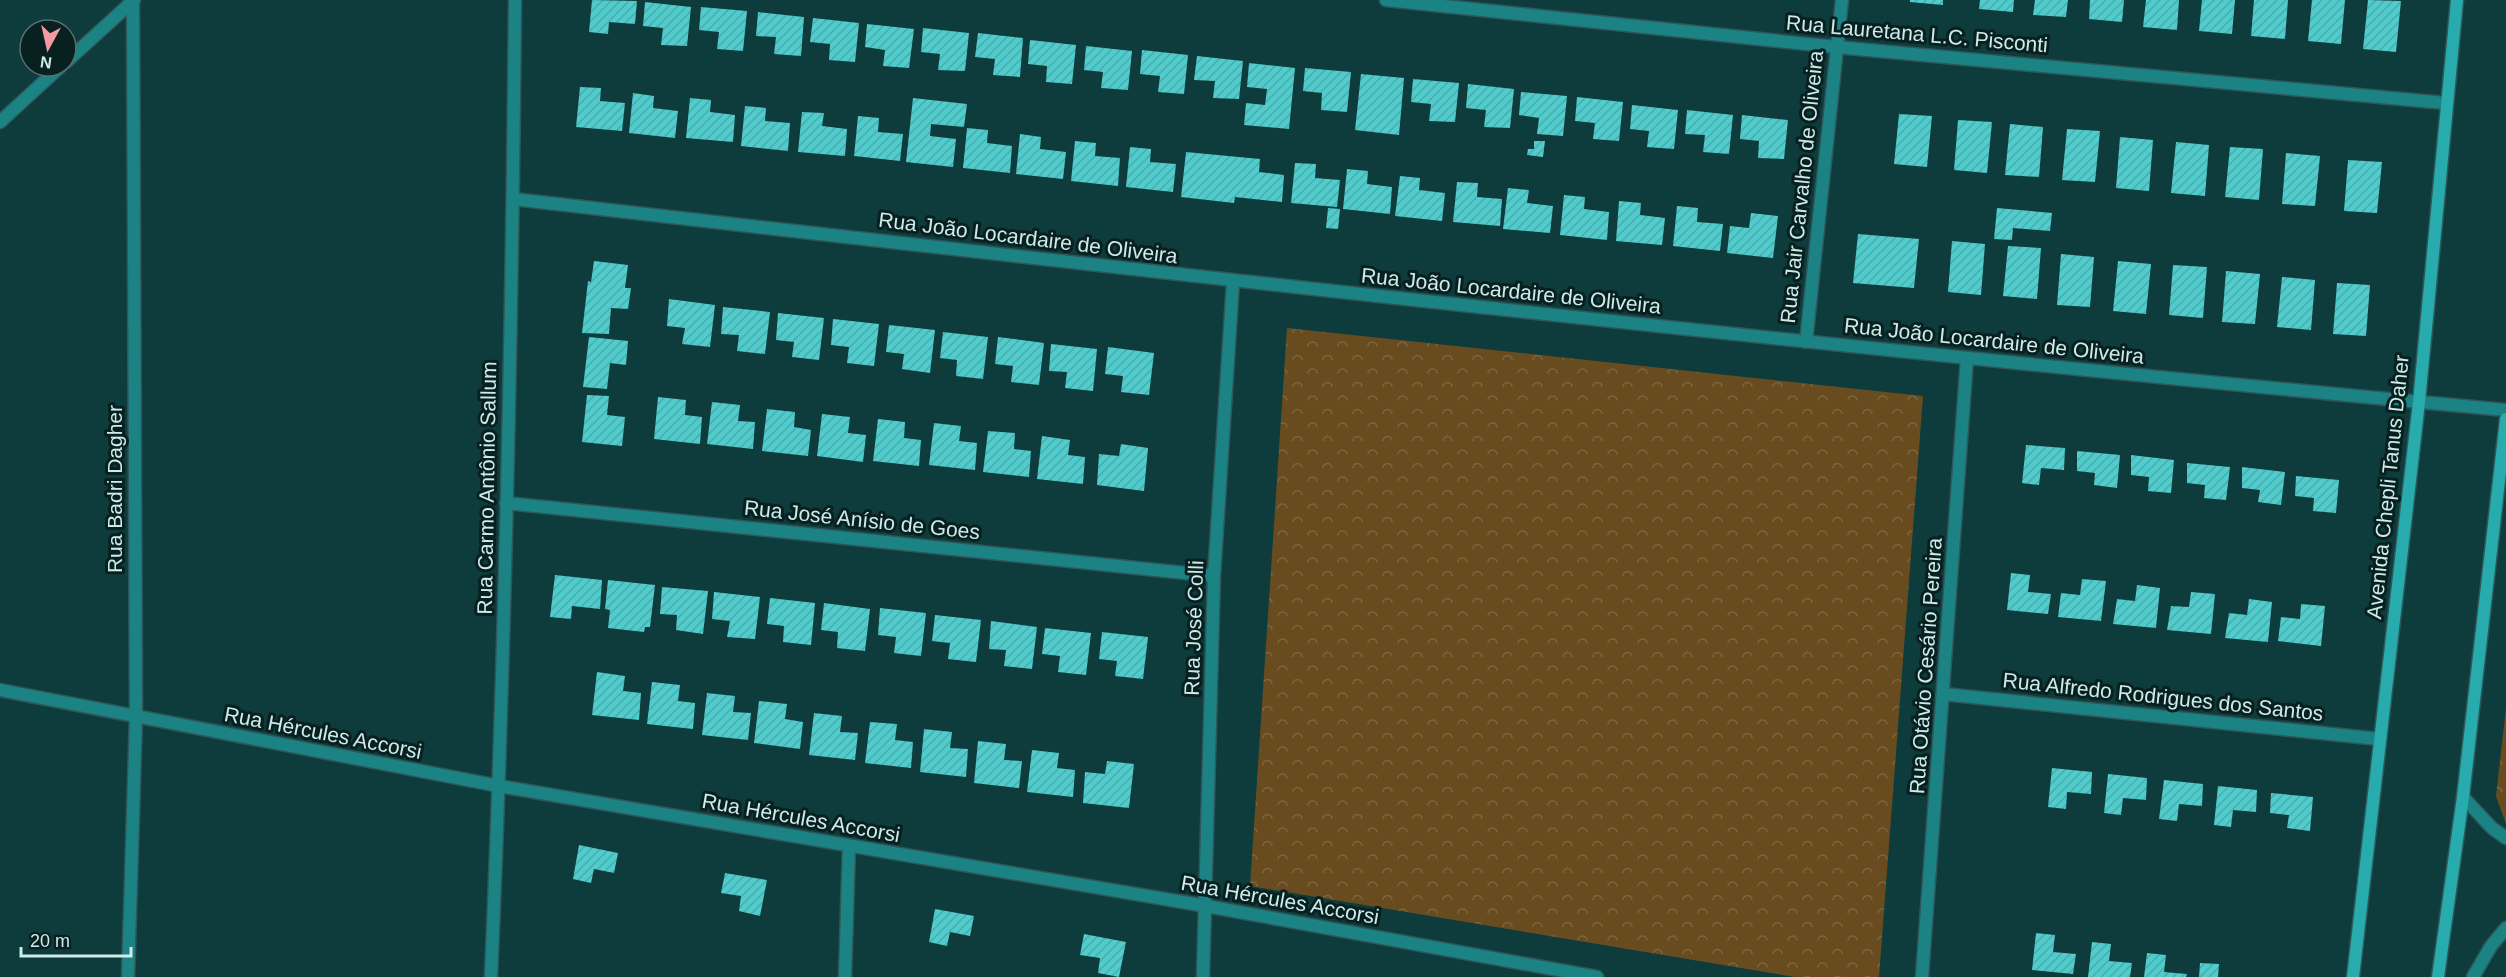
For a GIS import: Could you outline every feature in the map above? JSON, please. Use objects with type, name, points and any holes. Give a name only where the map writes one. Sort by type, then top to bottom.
[{"type":"street","name":"Rua Carmo Antônio Sallum","points":[[491,977],[499,786],[506,503],[515,0]]},
{"type":"street","name":"Rua Lauretana L.C. Pisconti","points":[[1386,0],[1836,47],[2445,103]]},
{"type":"street","name":"Rua Jair Carvalho de Oliveira","points":[[1806,342],[1842,0]]},
{"type":"street","name":"Avenida Chepli Tanus Daher","points":[[2353,977],[2419,402],[2445,103],[2457,0]]},
{"type":"street","points":[[78,51],[133,1]]},
{"type":"street","name":"Rua Badri Dagher","points":[[128,977],[136,717],[133,1]]},
{"type":"street","points":[[0,122],[49,78]]},
{"type":"street","name":"Rua João Locardaire de Oliveira","points":[[513,199],[1233,282],[1806,342],[2506,410]]},
{"type":"street","name":"Rua José Colli","points":[[1203,977],[1214,576],[1233,282]]},
{"type":"street","name":"Rua Otávio Cesário Pereira","points":[[1922,977],[1968,358]]},
{"type":"street","points":[[2438,977],[2463,797],[2506,419]]},
{"type":"street","name":"Rua José Anísio de Goes","points":[[506,503],[1214,576]]},
{"type":"street","name":"Rua Hércules Accorsi","points":[[0,690],[499,786],[1206,906],[1559,974],[1597,977]]},
{"type":"street","name":"Rua Alfredo Rodrigues dos Santos","points":[[1943,694],[2379,739]]},
{"type":"street","points":[[2463,797],[2492,828],[2506,838]]},
{"type":"street","points":[[845,977],[849,846]]},
{"type":"street","points":[[2473,977],[2491,946],[2506,928]]},
{"type":"green space","points":[[1287,328],[1923,396],[1879,977],[1795,977],[1250,886]]},
{"type":"green space","points":[[2506,708],[2506,824],[2496,796]]},
{"type":"building","points":[[592,0],[637,1],[635,24],[609,22],[608,34],[589,32]]},
{"type":"building","points":[[1910,0],[1943,0],[1943,5],[1910,2]]},
{"type":"building","points":[[1980,0],[2014,0],[2013,12],[1979,9]]},
{"type":"building","points":[[2035,0],[2068,0],[2066,17],[2033,15]]},
{"type":"building","points":[[2090,0],[2124,0],[2122,22],[2089,19]]},
{"type":"building","points":[[2146,0],[2179,0],[2177,30],[2143,27]]},
{"type":"building","points":[[2202,0],[2235,0],[2232,34],[2199,31]]},
{"type":"building","points":[[2254,0],[2288,0],[2285,39],[2251,36]]},
{"type":"building","points":[[2312,0],[2345,0],[2341,44],[2308,41]]},
{"type":"building","points":[[2368,0],[2401,1],[2396,52],[2363,49]]},
{"type":"building","points":[[645,2],[691,7],[687,46],[661,45],[663,28],[643,26]]},
{"type":"building","points":[[701,7],[747,11],[743,51],[717,49],[719,32],[699,30]]},
{"type":"building","points":[[758,12],[804,17],[801,56],[774,54],[776,37],[756,36]]},
{"type":"building","points":[[813,18],[859,23],[855,62],[829,60],[830,44],[810,42]]},
{"type":"building","points":[[867,24],[914,29],[909,68],[883,66],[885,50],[865,47]]},
{"type":"building","points":[[923,28],[969,33],[965,71],[938,70],[940,54],[921,52]]},
{"type":"building","points":[[978,33],[1023,38],[1020,77],[993,75],[995,59],[975,57]]},
{"type":"building","points":[[1030,40],[1076,45],[1072,84],[1046,82],[1047,66],[1028,64]]},
{"type":"building","points":[[1086,46],[1132,51],[1128,90],[1101,88],[1103,72],[1084,70]]},
{"type":"building","points":[[1142,50],[1188,55],[1184,94],[1158,92],[1160,76],[1140,74]]},
{"type":"building","points":[[1197,56],[1243,61],[1239,99],[1213,98],[1215,81],[1194,80]]},
{"type":"building","points":[[1249,63],[1295,68],[1289,129],[1244,125],[1246,103],[1265,105],[1267,89],[1247,87]]},
{"type":"building","points":[[1305,68],[1351,72],[1347,112],[1321,110],[1322,93],[1303,91]]},
{"type":"building","points":[[1361,74],[1404,78],[1399,135],[1355,130]]},
{"type":"building","points":[[1413,79],[1459,83],[1455,122],[1429,121],[1431,104],[1411,102]]},
{"type":"building","points":[[1468,84],[1514,89],[1510,128],[1484,127],[1486,110],[1466,108]]},
{"type":"building","points":[[580,87],[601,88],[600,101],[625,103],[622,131],[576,127]]},
{"type":"building","points":[[1521,92],[1567,96],[1563,136],[1537,134],[1539,118],[1519,115]]},
{"type":"building","points":[[633,93],[654,96],[653,108],[678,111],[675,138],[629,133]]},
{"type":"building","points":[[1577,97],[1623,102],[1619,141],[1593,139],[1595,123],[1575,121]]},
{"type":"building","points":[[690,98],[711,100],[710,112],[735,115],[733,142],[686,138]]},
{"type":"building","points":[[913,98],[967,104],[964,127],[931,124],[930,136],[956,139],[953,167],[906,162]]},
{"type":"building","points":[[1632,105],[1678,110],[1674,149],[1647,147],[1649,131],[1630,129]]},
{"type":"building","points":[[745,106],[766,108],[765,121],[790,123],[788,151],[741,146]]},
{"type":"building","points":[[1687,110],[1733,115],[1729,154],[1703,152],[1705,135],[1685,134]]},
{"type":"building","points":[[802,112],[824,113],[822,126],[847,129],[845,156],[798,152]]},
{"type":"building","points":[[1899,114],[1932,116],[1927,167],[1894,164]]},
{"type":"building","points":[[1742,115],[1788,120],[1784,159],[1758,158],[1759,141],[1740,139]]},
{"type":"building","points":[[858,116],[879,118],[878,132],[903,134],[900,161],[854,156]]},
{"type":"building","points":[[1958,120],[1992,122],[1987,173],[1954,170]]},
{"type":"building","points":[[2010,124],[2043,127],[2039,177],[2005,175]]},
{"type":"building","points":[[967,128],[988,130],[987,143],[1012,146],[1010,173],[963,168]]},
{"type":"building","points":[[2067,129],[2100,131],[2095,182],[2062,180]]},
{"type":"building","points":[[1020,134],[1041,137],[1040,149],[1066,152],[1063,179],[1016,174]]},
{"type":"building","points":[[2120,137],[2153,140],[2149,191],[2116,188]]},
{"type":"building","points":[[1075,141],[1096,143],[1095,156],[1120,158],[1118,186],[1071,181]]},
{"type":"building","points":[[1534,141],[1545,141],[1543,157],[1527,155],[1528,149],[1534,149]]},
{"type":"building","points":[[2176,142],[2209,145],[2205,196],[2171,193]]},
{"type":"building","points":[[1130,147],[1151,149],[1150,162],[1176,164],[1173,192],[1126,187]]},
{"type":"building","points":[[2230,147],[2263,149],[2259,200],[2225,197]]},
{"type":"building","points":[[1186,152],[1260,159],[1259,172],[1284,175],[1282,202],[1235,197],[1234,203],[1181,197]]},
{"type":"building","points":[[2286,153],[2320,156],[2315,206],[2282,204]]},
{"type":"building","points":[[2348,160],[2382,162],[2377,213],[2344,211]]},
{"type":"building","points":[[1295,163],[1316,164],[1315,178],[1340,180],[1337,207],[1291,203]]},
{"type":"building","points":[[1347,169],[1368,171],[1367,184],[1392,187],[1390,214],[1343,209]]},
{"type":"building","points":[[1400,176],[1420,178],[1419,190],[1445,193],[1442,221],[1395,216]]},
{"type":"building","points":[[1457,182],[1478,183],[1477,197],[1502,199],[1500,226],[1453,222]]},
{"type":"building","points":[[1508,188],[1529,190],[1527,203],[1553,206],[1550,233],[1503,229]]},
{"type":"building","points":[[1564,195],[1585,197],[1584,209],[1609,212],[1607,240],[1560,235]]},
{"type":"building","points":[[1619,201],[1641,203],[1640,215],[1665,218],[1662,245],[1616,241]]},
{"type":"building","points":[[1677,206],[1698,208],[1697,222],[1723,224],[1720,251],[1673,246]]},
{"type":"building","points":[[1328,208],[1340,209],[1338,229],[1326,228]]},
{"type":"building","points":[[1997,208],[2052,213],[2050,231],[2013,228],[2012,240],[1994,239]]},
{"type":"building","points":[[1751,213],[1778,216],[1773,258],[1727,253],[1730,226],[1749,228]]},
{"type":"building","points":[[1858,234],[1919,239],[1914,288],[1853,283]]},
{"type":"building","points":[[1952,241],[1985,244],[1981,295],[1948,292]]},
{"type":"building","points":[[2008,246],[2041,248],[2037,299],[2003,296]]},
{"type":"building","points":[[2061,254],[2094,257],[2090,307],[2057,305]]},
{"type":"building","points":[[594,261],[628,265],[625,288],[631,288],[628,309],[611,308],[609,334],[582,333],[588,281],[591,282]]},
{"type":"building","points":[[2118,261],[2151,264],[2146,314],[2113,311]]},
{"type":"building","points":[[2173,265],[2207,267],[2203,318],[2169,315]]},
{"type":"building","points":[[2226,271],[2260,274],[2255,324],[2222,322]]},
{"type":"building","points":[[2282,277],[2315,280],[2311,330],[2277,327]]},
{"type":"building","points":[[2337,283],[2370,285],[2366,336],[2333,334]]},
{"type":"building","points":[[669,299],[715,305],[710,347],[682,344],[685,328],[667,326]]},
{"type":"building","points":[[723,307],[770,312],[765,354],[737,351],[739,335],[721,334]]},
{"type":"building","points":[[778,313],[824,318],[819,360],[792,357],[794,342],[776,340]]},
{"type":"building","points":[[833,319],[879,324],[874,366],[847,363],[849,347],[831,345]]},
{"type":"building","points":[[889,325],[935,330],[930,373],[902,369],[904,354],[886,352]]},
{"type":"building","points":[[943,332],[988,337],[983,379],[956,376],[957,360],[940,358]]},
{"type":"building","points":[[589,337],[628,341],[626,365],[610,363],[607,389],[583,387]]},
{"type":"building","points":[[998,337],[1044,343],[1039,385],[1011,382],[1013,366],[995,364]]},
{"type":"building","points":[[1051,344],[1097,349],[1093,391],[1065,388],[1067,372],[1049,371]]},
{"type":"building","points":[[1108,347],[1154,353],[1149,395],[1121,392],[1123,376],[1105,374]]},
{"type":"building","points":[[587,395],[609,396],[607,415],[625,417],[622,446],[582,442]]},
{"type":"building","points":[[658,397],[686,400],[685,415],[702,417],[700,444],[654,439]]},
{"type":"building","points":[[712,402],[740,405],[738,421],[755,422],[753,449],[707,444]]},
{"type":"building","points":[[767,409],[795,412],[794,427],[811,430],[808,456],[762,451]]},
{"type":"building","points":[[822,414],[850,417],[848,433],[866,435],[863,462],[817,456]]},
{"type":"building","points":[[878,419],[905,422],[904,438],[921,440],[919,466],[873,461]]},
{"type":"building","points":[[934,423],[961,426],[959,441],[977,443],[975,470],[929,465]]},
{"type":"building","points":[[988,431],[1015,433],[1014,449],[1031,451],[1029,477],[983,472]]},
{"type":"building","points":[[1042,436],[1070,440],[1068,455],[1085,457],[1083,484],[1037,479]]},
{"type":"building","points":[[1121,444],[1148,448],[1144,491],[1097,485],[1099,454],[1119,456]]},
{"type":"building","points":[[2026,445],[2065,448],[2064,470],[2041,468],[2039,485],[2022,483]]},
{"type":"building","points":[[2077,451],[2120,455],[2117,488],[2094,485],[2095,473],[2077,471]]},
{"type":"building","points":[[2131,455],[2174,460],[2171,493],[2148,491],[2149,477],[2131,475]]},
{"type":"building","points":[[2187,463],[2230,467],[2226,500],[2204,498],[2205,485],[2187,483]]},
{"type":"building","points":[[2242,467],[2285,472],[2281,505],[2258,502],[2260,490],[2242,488]]},
{"type":"building","points":[[2296,476],[2339,480],[2336,513],[2313,511],[2314,498],[2295,496]]},
{"type":"building","points":[[2011,573],[2030,575],[2028,592],[2051,594],[2048,614],[2007,610]]},
{"type":"building","points":[[555,575],[602,580],[600,609],[572,606],[571,619],[550,617]]},
{"type":"building","points":[[2082,579],[2106,581],[2101,621],[2058,617],[2061,593],[2080,595]]},
{"type":"building","points":[[608,580],[655,585],[650,627],[645,627],[644,632],[608,628],[610,610],[605,609]]},
{"type":"building","points":[[2137,585],[2160,588],[2156,628],[2113,624],[2117,599],[2135,601]]},
{"type":"building","points":[[662,587],[708,591],[703,634],[676,630],[677,615],[660,614]]},
{"type":"building","points":[[714,592],[760,597],[755,639],[727,637],[730,621],[712,619]]},
{"type":"building","points":[[2191,592],[2215,594],[2211,634],[2167,630],[2171,606],[2189,607]]},
{"type":"building","points":[[770,598],[815,603],[811,645],[783,642],[784,626],[767,624]]},
{"type":"building","points":[[2249,599],[2272,602],[2268,642],[2225,638],[2229,613],[2247,615]]},
{"type":"building","points":[[824,603],[870,609],[865,651],[837,648],[838,632],[821,630]]},
{"type":"building","points":[[2301,604],[2325,606],[2321,646],[2278,641],[2281,617],[2300,619]]},
{"type":"building","points":[[880,608],[926,613],[921,656],[894,653],[896,637],[878,635]]},
{"type":"building","points":[[935,615],[981,620],[976,662],[948,659],[950,643],[932,641]]},
{"type":"building","points":[[991,621],[1037,627],[1032,669],[1004,666],[1006,650],[989,649]]},
{"type":"building","points":[[1045,628],[1091,633],[1086,675],[1058,672],[1060,656],[1042,654]]},
{"type":"building","points":[[1102,632],[1148,637],[1143,679],[1115,676],[1117,661],[1099,659]]},
{"type":"building","points":[[597,672],[625,676],[623,691],[641,693],[639,720],[592,715]]},
{"type":"building","points":[[652,682],[680,685],[678,701],[695,703],[693,729],[647,724]]},
{"type":"building","points":[[707,693],[735,696],[733,712],[751,713],[748,740],[702,735]]},
{"type":"building","points":[[759,701],[787,704],[785,719],[803,722],[800,749],[754,743]]},
{"type":"building","points":[[814,713],[842,716],[840,732],[858,733],[855,760],[809,755]]},
{"type":"building","points":[[870,722],[897,724],[895,740],[913,742],[911,768],[865,763]]},
{"type":"building","points":[[924,729],[952,732],[950,748],[968,749],[966,777],[920,772]]},
{"type":"building","points":[[978,741],[1006,744],[1004,760],[1022,761],[1019,788],[974,783]]},
{"type":"building","points":[[1032,750],[1059,753],[1057,768],[1075,770],[1073,797],[1027,792]]},
{"type":"building","points":[[1107,761],[1134,764],[1129,808],[1083,803],[1085,772],[1105,774]]},
{"type":"building","points":[[2052,768],[2092,772],[2091,794],[2067,792],[2066,809],[2048,807]]},
{"type":"building","points":[[2108,774],[2147,778],[2146,800],[2123,798],[2121,815],[2104,813]]},
{"type":"building","points":[[2164,780],[2203,784],[2202,806],[2179,804],[2177,821],[2159,819]]},
{"type":"building","points":[[2218,786],[2257,790],[2256,812],[2233,810],[2231,827],[2214,825]]},
{"type":"building","points":[[2271,793],[2313,797],[2310,831],[2287,828],[2289,815],[2270,813]]},
{"type":"building","points":[[579,845],[618,853],[614,873],[594,869],[591,883],[573,879]]},
{"type":"building","points":[[725,873],[767,880],[760,916],[739,911],[741,896],[721,893]]},
{"type":"building","points":[[935,909],[974,916],[970,936],[950,932],[947,946],[929,942]]},
{"type":"building","points":[[2036,933],[2055,935],[2053,952],[2076,954],[2073,974],[2032,970]]},
{"type":"building","points":[[1084,934],[1126,942],[1119,977],[1098,973],[1100,958],[1080,955]]},
{"type":"building","points":[[2092,942],[2111,944],[2109,961],[2132,963],[2130,977],[2088,977]]},
{"type":"building","points":[[2147,953],[2166,955],[2164,972],[2187,974],[2186,977],[2144,977]]},
{"type":"building","points":[[2200,963],[2219,964],[2218,977],[2199,977]]}]
